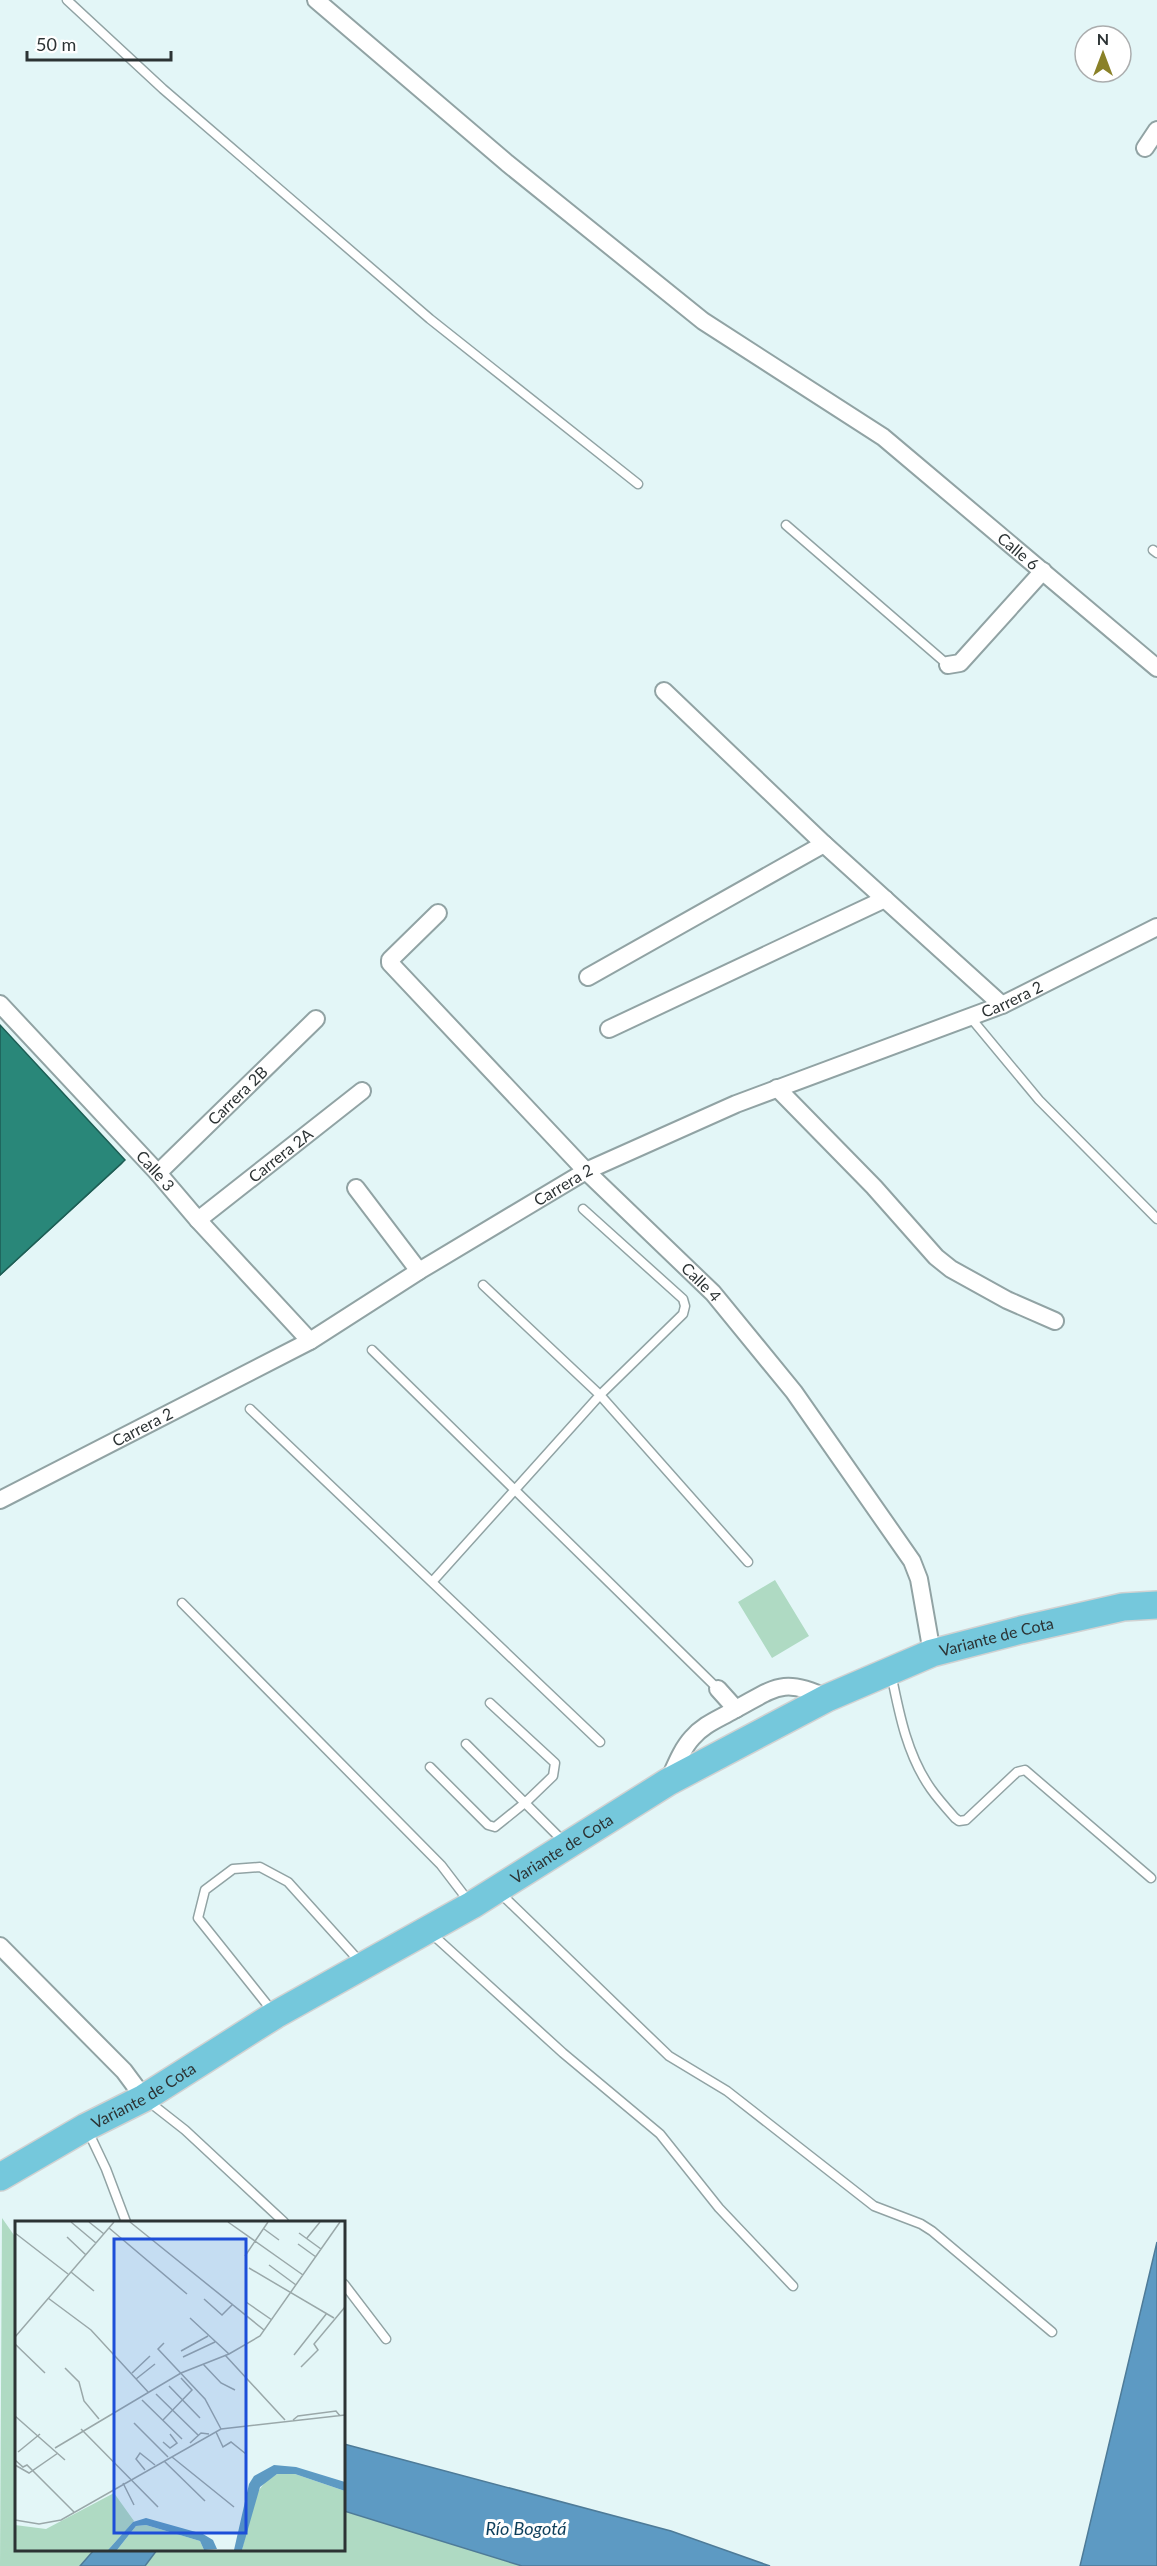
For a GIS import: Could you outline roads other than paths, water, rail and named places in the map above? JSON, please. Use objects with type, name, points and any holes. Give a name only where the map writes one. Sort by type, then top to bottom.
[{"type":"main road","name":"Variante de Cota","points":[[0,2177],[86,2127],[144,2098],[275,2015],[472,1905],[668,1782],[827,1698],[932,1653],[1112,1610],[1157,1605]]},
{"type":"street","name":"Calle 6","points":[[316,0],[507,163],[703,321],[879,434],[1157,668]]},
{"type":"street","points":[[1145,148],[1157,130]]},
{"type":"street","points":[[948,665],[960,663],[1043,571]]},
{"type":"street","points":[[664,691],[824,844],[1002,1005]]},
{"type":"street","points":[[588,976],[824,844]]},
{"type":"street","points":[[609,1029],[885,899]]},
{"type":"street","name":"Calle 4","points":[[438,913],[390,960],[390,963],[586,1171],[712,1293],[794,1392],[912,1561],[919,1579],[932,1653]]},
{"type":"street","name":"Carrera 2","points":[[0,1500],[309,1341],[419,1271],[586,1171],[736,1104],[1002,1005],[1157,927]]},
{"type":"street","name":"Calle 3","points":[[0,1004],[158,1173],[309,1341]]},
{"type":"street","name":"Carrera 2B","points":[[158,1173],[316,1019]]},
{"type":"street","points":[[777,1088],[874,1187],[936,1257],[951,1269],[1007,1300],[1055,1321]]},
{"type":"street","name":"Carrera 2A","points":[[198,1220],[362,1091]]},
{"type":"street","points":[[356,1188],[419,1271]]},
{"type":"street","points":[[668,1782],[692,1738],[706,1725],[764,1692],[781,1687],[805,1687],[827,1698]]},
{"type":"street","points":[[718,1689],[736,1709]]},
{"type":"street","points":[[0,1946],[124,2071],[144,2098]]},
{"type":"lane","points":[[67,0],[163,88],[430,319],[638,484]]},
{"type":"lane","points":[[786,525],[948,665]]},
{"type":"lane","points":[[970,1017],[1040,1100],[1157,1219]]},
{"type":"lane","points":[[432,1582],[600,1395],[683,1314],[685,1306],[683,1299],[583,1209]]},
{"type":"lane","points":[[483,1285],[600,1395],[748,1562]]},
{"type":"lane","points":[[372,1350],[718,1689]]},
{"type":"lane","points":[[250,1409],[600,1742]]},
{"type":"lane","points":[[182,1603],[441,1865],[472,1905]]},
{"type":"lane","points":[[890,1671],[913,1755],[930,1788],[955,1818],[959,1821],[966,1820],[1017,1772],[1025,1770],[1151,1878]]},
{"type":"lane","points":[[430,1767],[488,1825],[495,1827],[553,1776],[555,1763],[490,1703]]},
{"type":"lane","points":[[466,1744],[568,1846]]},
{"type":"lane","points":[[275,2015],[198,1918],[205,1890],[233,1869],[260,1868],[288,1882],[364,1966]]},
{"type":"lane","points":[[497,1889],[669,2056],[727,2091],[874,2206],[921,2224],[932,2231],[1052,2332]]},
{"type":"lane","points":[[427,1929],[563,2053],[660,2134],[719,2208],[793,2286]]},
{"type":"lane","points":[[144,2098],[185,2130],[282,2221]]},
{"type":"lane","points":[[86,2127],[106,2169],[125,2221]]},
{"type":"lane","points":[[345,2284],[386,2338]]},
{"type":"water","points":[[1157,2242],[1157,2566],[1080,2566]]},
{"type":"water","name":"Río Bogotá","points":[[345,2444],[671,2531],[770,2566],[522,2566],[345,2511]]},
{"type":"water","points":[[93,2551],[156,2551],[145,2566],[80,2566]]}]
